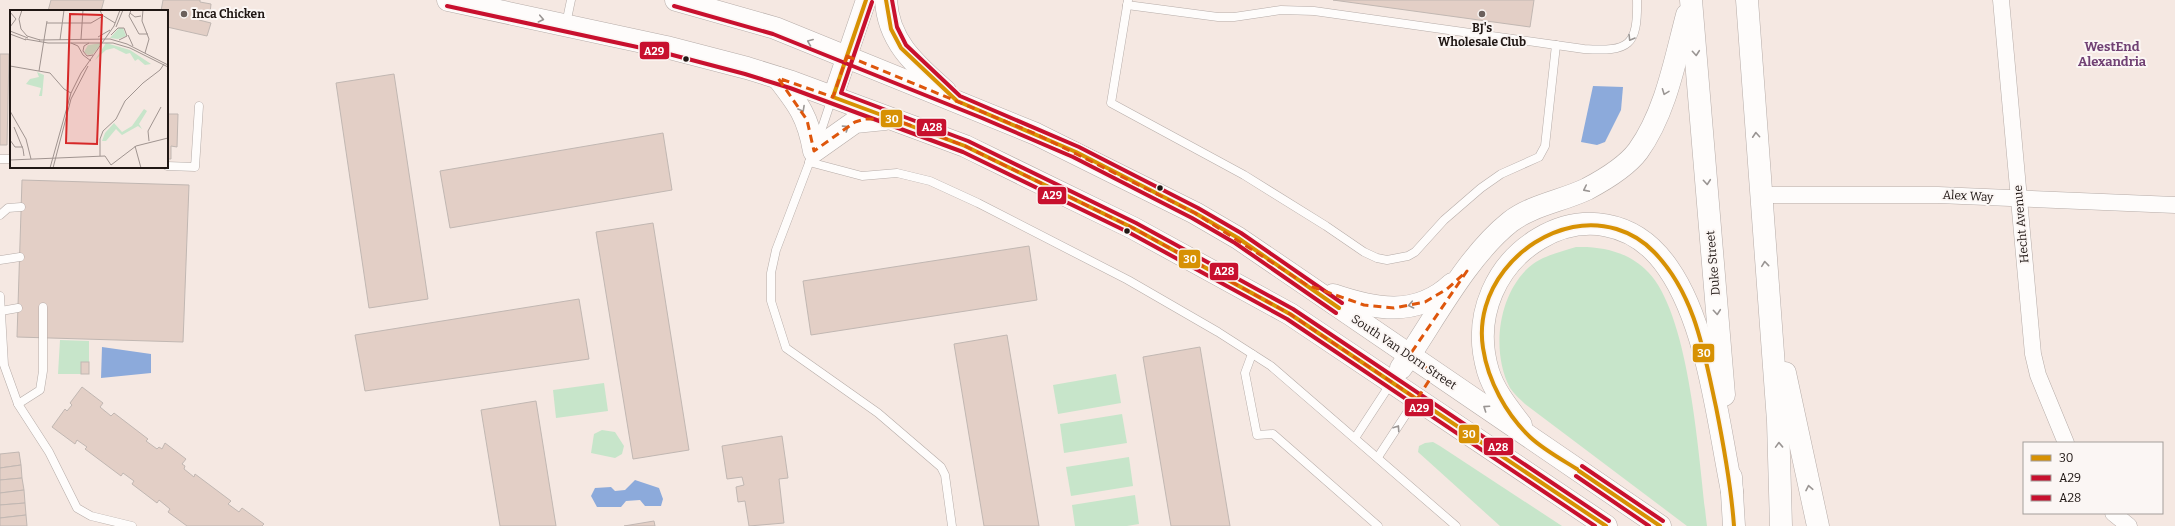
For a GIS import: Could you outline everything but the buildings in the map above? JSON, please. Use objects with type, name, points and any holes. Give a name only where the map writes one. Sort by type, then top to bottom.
[{"type":"main road","points":[[448,0],[702,56],[778,78],[965,146],[1133,228],[1290,314],[1606,526]]},
{"type":"main road","name":"South Van Dorn Street","points":[[676,0],[775,28],[957,101],[1070,149],[1195,213],[1238,238],[1660,526]]},
{"type":"main road","points":[[886,0],[891,29],[901,48],[957,101]]},
{"type":"main road","points":[[1392,382],[1467,271],[1495,235],[1511,221],[1531,210],[1578,193],[1600,182],[1637,152],[1654,120],[1669,81],[1691,0]]},
{"type":"main road","name":"Duke Street","points":[[1691,0],[1734,526]]},
{"type":"main road","points":[[1747,0],[1760,196],[1778,421],[1781,526]]},
{"type":"main road","points":[[778,78],[798,102],[808,120],[811,156]]},
{"type":"main road","points":[[811,156],[855,122],[865,120],[894,119]]},
{"type":"main road","points":[[1530,437],[1504,403],[1488,372],[1483,336],[1489,299],[1500,274],[1519,252],[1535,240],[1555,230],[1575,226],[1598,224],[1614,228],[1628,234],[1653,251],[1667,266],[1684,293],[1698,331],[1732,491]]},
{"type":"main road","points":[[1307,286],[1364,305],[1394,308],[1425,302],[1447,289],[1467,271]]},
{"type":"main road","points":[[1769,303],[1818,526]]},
{"type":"main road","points":[[1417,399],[1434,373]]},
{"type":"street","points":[[833,97],[866,0]]},
{"type":"street","name":"Hecht Avenue","points":[[2001,0],[2018,198],[2035,362],[2066,442]]},
{"type":"street","name":"Alex Way","points":[[1760,196],[1938,195],[2175,205]]},
{"type":"street","points":[[2114,514],[2129,526]]},
{"type":"lane","points":[[566,25],[572,0]]},
{"type":"lane","points":[[1556,45],[1545,146],[1539,157],[1502,174],[1481,188],[1444,220],[1415,252],[1408,256],[1387,260],[1377,258],[1364,252],[1326,226],[1244,175],[1111,103],[1128,2],[1218,17],[1234,17],[1281,10],[1314,11],[1556,45],[1584,49],[1610,51],[1619,49],[1629,42],[1636,30],[1637,0]]},
{"type":"lane","points":[[833,97],[776,250],[771,273],[771,301],[786,348],[878,413],[941,467],[945,475],[952,526]]},
{"type":"lane","points":[[168,166],[195,167],[199,106]]},
{"type":"lane","points":[[811,156],[862,176],[897,173],[930,181],[978,203],[1128,280],[1218,332],[1286,377],[1456,526]]},
{"type":"lane","points":[[0,215],[8,208],[21,207]]},
{"type":"lane","points":[[0,260],[20,257]]},
{"type":"lane","points":[[0,296],[4,365],[18,404],[49,452],[77,508],[91,516],[132,526]]},
{"type":"lane","points":[[18,404],[40,390],[43,371],[43,307]]},
{"type":"lane","points":[[1,311],[18,308]]},
{"type":"lane","points":[[1252,354],[1244,373],[1257,435],[1273,434],[1378,526]]},
{"type":"lane","points":[[1355,438],[1392,382]]},
{"type":"lane","points":[[1378,457],[1417,399]]},
{"type":"highlighted area","points":[[847,56],[1036,134],[1195,213],[1307,285],[1364,305],[1394,308],[1425,302],[1447,289],[1467,271],[1409,356],[1434,373],[1417,399],[1290,314],[1133,228],[965,146],[894,119],[865,119],[855,122],[814,151],[807,120],[778,78],[833,97]]},
{"type":"green space","points":[[1576,247],[1605,249],[1624,255],[1641,265],[1663,293],[1674,322],[1691,392],[1707,526],[1687,526],[1525,404],[1510,388],[1504,374],[1499,342],[1504,309],[1510,294],[1518,280],[1533,264],[1551,255]]},
{"type":"green space","points":[[60,340],[89,341],[89,362],[82,362],[81,374],[58,374]]},
{"type":"green space","points":[[1116,374],[1121,403],[1058,414],[1053,385]]},
{"type":"green space","points":[[604,383],[608,411],[556,418],[553,390]]},
{"type":"green space","points":[[1122,414],[1127,443],[1064,453],[1060,424]]},
{"type":"green space","points":[[602,430],[615,432],[624,446],[622,454],[615,458],[591,453],[594,434]]},
{"type":"green space","points":[[1433,442],[1562,526],[1500,526],[1418,452],[1419,446],[1425,443]]},
{"type":"green space","points":[[1129,457],[1133,486],[1071,496],[1066,467]]},
{"type":"green space","points":[[1135,495],[1139,524],[1127,526],[1075,526],[1072,505]]},
{"type":"water","points":[[1593,86],[1623,87],[1621,110],[1605,142],[1597,145],[1581,142]]},
{"type":"water","points":[[102,347],[151,354],[151,373],[101,378]]},
{"type":"water","points":[[635,480],[659,488],[663,499],[661,506],[645,506],[640,500],[626,501],[621,507],[597,507],[591,496],[595,488],[611,487],[615,491],[625,490]]},
{"type":"transit line","name":"30","points":[[866,0],[833,97],[965,146],[1133,228],[1290,314],[1606,526]]},
{"type":"transit line","name":"30","points":[[886,0],[891,29],[901,48],[957,101],[1076,152],[1195,213],[1238,238],[1339,308]]},
{"type":"transit line","name":"A28","points":[[892,0],[897,27],[906,45],[960,96],[1079,147],[1198,208],[1241,233],[1342,303]]},
{"type":"transit line","name":"A28","points":[[872,2],[841,93],[968,141],[1136,223],[1293,309],[1609,521]]},
{"type":"transit line","name":"A29","points":[[447,6],[665,53],[745,74],[790,88],[963,152],[1130,233],[1287,319],[1595,526]]},
{"type":"transit line","name":"A29","points":[[674,6],[773,34],[982,118],[1073,157],[1192,218],[1235,243],[1336,313]]},
{"type":"transit line","name":"30","points":[[1577,469],[1535,442],[1513,418],[1499,396],[1489,373],[1483,348],[1482,327],[1486,307],[1493,288],[1504,270],[1518,255],[1553,233],[1584,225],[1606,226],[1627,233],[1646,244],[1668,268],[1688,305],[1702,345],[1716,407],[1727,466],[1734,526]]},
{"type":"transit line","name":"A28","points":[[1582,466],[1663,521]]},
{"type":"transit line","name":"30","points":[[1579,471],[1660,526]]},
{"type":"transit line","name":"A29","points":[[1576,476],[1649,526]]},
{"type":"place","name":"Inca Chicken","points":[[184,14]]},
{"type":"place","name":"BJ's Wholesale Club","points":[[1482,14]]},
{"type":"district","name":"WestEnd Alexandria","points":[[2112,54]]}]
